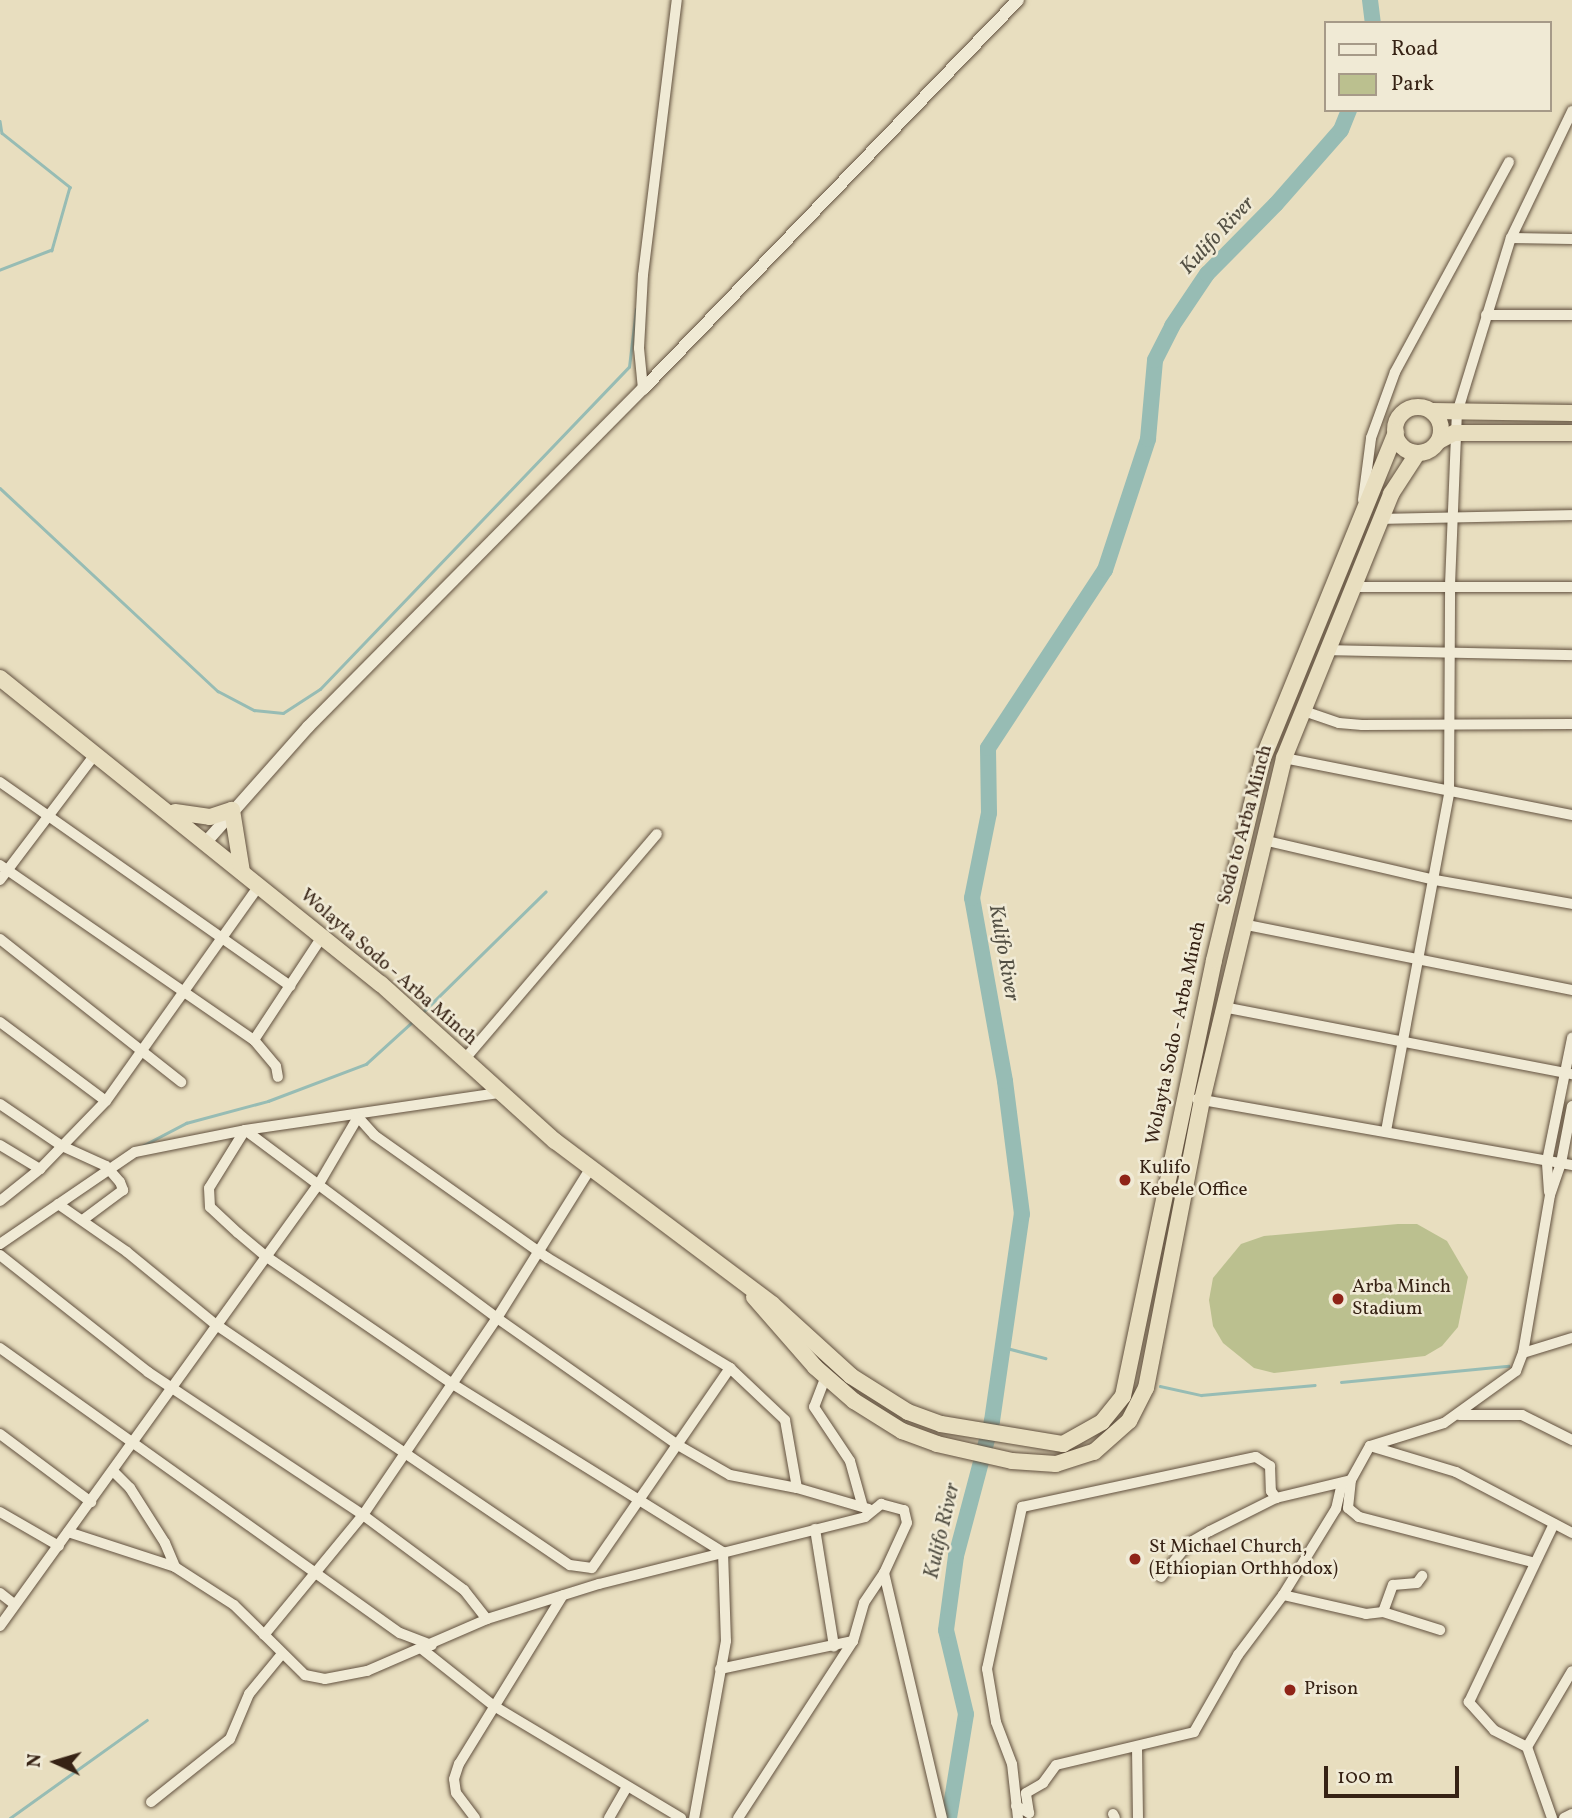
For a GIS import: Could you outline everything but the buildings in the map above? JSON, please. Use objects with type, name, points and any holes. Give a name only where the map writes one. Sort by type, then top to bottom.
[{"type":"highway","name":"Wolayta Sodo - Arba Minch","points":[[0,678],[169,810],[322,937],[590,1169],[749,1290],[772,1304],[881,1396],[941,1424],[1016,1440],[1052,1444],[1074,1441],[1102,1422],[1123,1396],[1185,1095],[1263,758],[1288,691],[1396,432],[1397,420],[1406,410],[1419,406],[1432,411],[1457,413],[1572,414]]},
{"type":"highway","points":[[1432,411],[1446,437]]},
{"type":"highway","points":[[1396,432],[1402,448],[1417,454],[1427,452],[1446,437],[1572,433]]},
{"type":"highway","name":"Sodo to Arba Minch","points":[[937,1444],[1012,1461],[1056,1464],[1094,1452],[1129,1422],[1146,1388],[1202,1100],[1242,924],[1284,758],[1303,705],[1382,519],[1404,469],[1417,454]]},
{"type":"highway","points":[[1288,691],[1303,705]]},
{"type":"highway","points":[[169,810],[210,817],[232,810],[242,872]]},
{"type":"highway","points":[[1155,1233],[1174,1237]]},
{"type":"highway","name":"Wolayta Sodo - Arba Minch","points":[[749,1290],[826,1376],[877,1416],[937,1444]]},
{"type":"street","points":[[643,390],[639,348],[645,250],[677,0]]},
{"type":"street","points":[[206,842],[308,727],[643,390],[1018,0]]},
{"type":"street","points":[[1386,1131],[1406,1042],[1449,794],[1452,515],[1446,437],[1457,413],[1511,238],[1572,111]]},
{"type":"street","points":[[1361,515],[1371,438],[1382,403],[1461,244],[1509,162]]},
{"type":"street","points":[[1511,238],[1572,239]]},
{"type":"street","points":[[1486,315],[1572,315]]},
{"type":"street","points":[[1382,519],[1452,515],[1572,516]]},
{"type":"street","points":[[1353,587],[1572,587]]},
{"type":"street","points":[[1327,650],[1572,656]]},
{"type":"street","points":[[1303,705],[1339,723],[1451,727],[1572,724]]},
{"type":"street","points":[[0,880],[3,868],[96,752]]},
{"type":"street","points":[[1284,758],[1449,794],[1572,815]]},
{"type":"street","points":[[0,782],[46,817],[290,986]]},
{"type":"street","points":[[464,1060],[657,834]]},
{"type":"street","points":[[1264,840],[1435,880],[1572,904]]},
{"type":"street","points":[[3,868],[184,988],[254,1040],[276,1066],[278,1077]]},
{"type":"street","points":[[0,1201],[40,1169],[106,1101],[184,988],[260,886]]},
{"type":"street","points":[[1242,924],[1572,990]]},
{"type":"street","points":[[254,1040],[322,937]]},
{"type":"street","points":[[0,939],[143,1048],[181,1082]]},
{"type":"street","points":[[1223,1007],[1569,1073]]},
{"type":"street","points":[[0,1022],[106,1101]]},
{"type":"street","points":[[1016,1806],[1029,1813],[1026,1793],[1043,1783],[1056,1766],[1194,1732],[1238,1655],[1283,1595],[1336,1509],[1347,1482],[1370,1446],[1458,1415],[1516,1371],[1523,1353],[1550,1195],[1547,1161],[1569,1073],[1572,1038]]},
{"type":"street","points":[[0,1244],[135,1152],[245,1130],[358,1117],[463,1096],[500,1093]]},
{"type":"street","points":[[1185,1095],[1567,1164]]},
{"type":"street","points":[[0,1104],[62,1146],[110,1169],[123,1191],[84,1219]]},
{"type":"street","points":[[1550,1195],[1567,1164],[1572,1105]]},
{"type":"street","points":[[0,1626],[135,1443],[264,1255],[320,1182],[358,1117]]},
{"type":"street","points":[[358,1117],[374,1135],[539,1251],[730,1368],[785,1420],[797,1488]]},
{"type":"street","points":[[245,1130],[320,1182],[497,1318],[676,1444],[730,1475],[797,1488],[866,1506],[891,1505],[904,1510],[907,1523],[884,1573],[864,1603],[853,1641],[738,1818]]},
{"type":"street","points":[[245,1130],[209,1188],[211,1207],[264,1255],[451,1383],[639,1496],[723,1552]]},
{"type":"street","points":[[0,1145],[40,1169]]},
{"type":"street","points":[[264,1635],[318,1574],[363,1515],[497,1318],[590,1169]]},
{"type":"street","points":[[58,1204],[84,1219],[215,1324],[569,1565],[592,1568]]},
{"type":"street","points":[[0,1255],[173,1389],[363,1515],[464,1590],[487,1619]]},
{"type":"street","points":[[1523,1353],[1572,1338]]},
{"type":"street","points":[[0,1348],[400,1633],[432,1645]]},
{"type":"street","points":[[592,1568],[639,1496],[730,1368]]},
{"type":"street","points":[[68,1532],[175,1567],[234,1605],[281,1655],[305,1675],[325,1679],[367,1671],[487,1619],[562,1595],[865,1517],[866,1506],[850,1461],[814,1407],[826,1376]]},
{"type":"street","points":[[1458,1415],[1522,1415],[1572,1440]]},
{"type":"street","points":[[0,1434],[91,1502]]},
{"type":"street","points":[[1370,1446],[1456,1472],[1572,1533]]},
{"type":"street","points":[[1018,1818],[1012,1764],[996,1722],[987,1669],[1022,1507],[1256,1457],[1270,1466],[1271,1491],[1276,1498]]},
{"type":"street","points":[[114,1472],[130,1488],[165,1543],[175,1567]]},
{"type":"street","points":[[1161,1577],[1189,1543],[1276,1498],[1347,1482]]},
{"type":"street","points":[[1347,1482],[1348,1508],[1352,1514],[1532,1562]]},
{"type":"street","points":[[1,1514],[59,1546]]},
{"type":"street","points":[[1552,1818],[1527,1747],[1494,1730],[1469,1702],[1532,1562],[1553,1524]]},
{"type":"street","points":[[815,1529],[834,1646]]},
{"type":"street","points":[[694,1818],[728,1622],[723,1552]]},
{"type":"street","points":[[592,1568],[599,1584]]},
{"type":"street","points":[[884,1573],[942,1818]]},
{"type":"street","points":[[1383,1612],[1392,1586],[1417,1583],[1422,1576]]},
{"type":"street","points":[[0,1593],[14,1604]]},
{"type":"street","points":[[475,1818],[456,1793],[454,1779],[494,1706],[562,1595]]},
{"type":"street","points":[[1283,1595],[1366,1614],[1383,1612],[1440,1630]]},
{"type":"street","points":[[720,1669],[853,1641]]},
{"type":"street","points":[[422,1649],[494,1706],[626,1789],[681,1818]]},
{"type":"street","points":[[151,1802],[230,1739],[249,1694],[281,1655]]},
{"type":"street","points":[[1527,1747],[1572,1671]]},
{"type":"street","points":[[1137,1747],[1138,1818]]},
{"type":"street","points":[[609,1818],[626,1789]]},
{"type":"street","points":[[1564,1818],[1572,1814]]},
{"type":"green space","points":[[1417,1224],[1447,1241],[1468,1277],[1458,1327],[1442,1346],[1425,1356],[1274,1373],[1254,1368],[1223,1343],[1213,1326],[1209,1300],[1213,1278],[1241,1244],[1264,1236]]},
{"type":"waterway","name":"Kulifo River","points":[[1370,0],[1373,21]]},
{"type":"waterway","name":"Kulifo River","points":[[949,1818],[966,1714],[946,1630],[956,1556],[992,1421],[1022,1214],[1005,1081],[972,898],[989,813],[988,748],[1105,570],[1148,439],[1155,360],[1172,326],[1207,274],[1276,204],[1341,130],[1348,112]]},
{"type":"waterway","points":[[0,121],[2,133],[70,187],[52,250],[0,270]]},
{"type":"waterway","points":[[0,488],[218,691],[254,710],[283,713],[320,689],[629,367],[636,309]]},
{"type":"waterway","points":[[422,1013],[545,892]]},
{"type":"waterway","points":[[142,1146],[186,1123],[268,1101],[366,1064],[412,1022]]},
{"type":"waterway","points":[[999,1346],[1045,1358]]},
{"type":"waterway","points":[[1341,1382],[1508,1366]]},
{"type":"waterway","points":[[1160,1386],[1201,1395],[1315,1385]]},
{"type":"waterway","points":[[10,1818],[147,1720]]},
{"type":"place","name":"Kulifo Kebele Office","points":[[1125,1180]]},
{"type":"place","name":"Arba Minch Stadium","points":[[1338,1299]]},
{"type":"place","name":"St Michael Church, (Ethiopian Orthhodox)","points":[[1135,1559]]},
{"type":"place","name":"Prison","points":[[1290,1690]]}]
